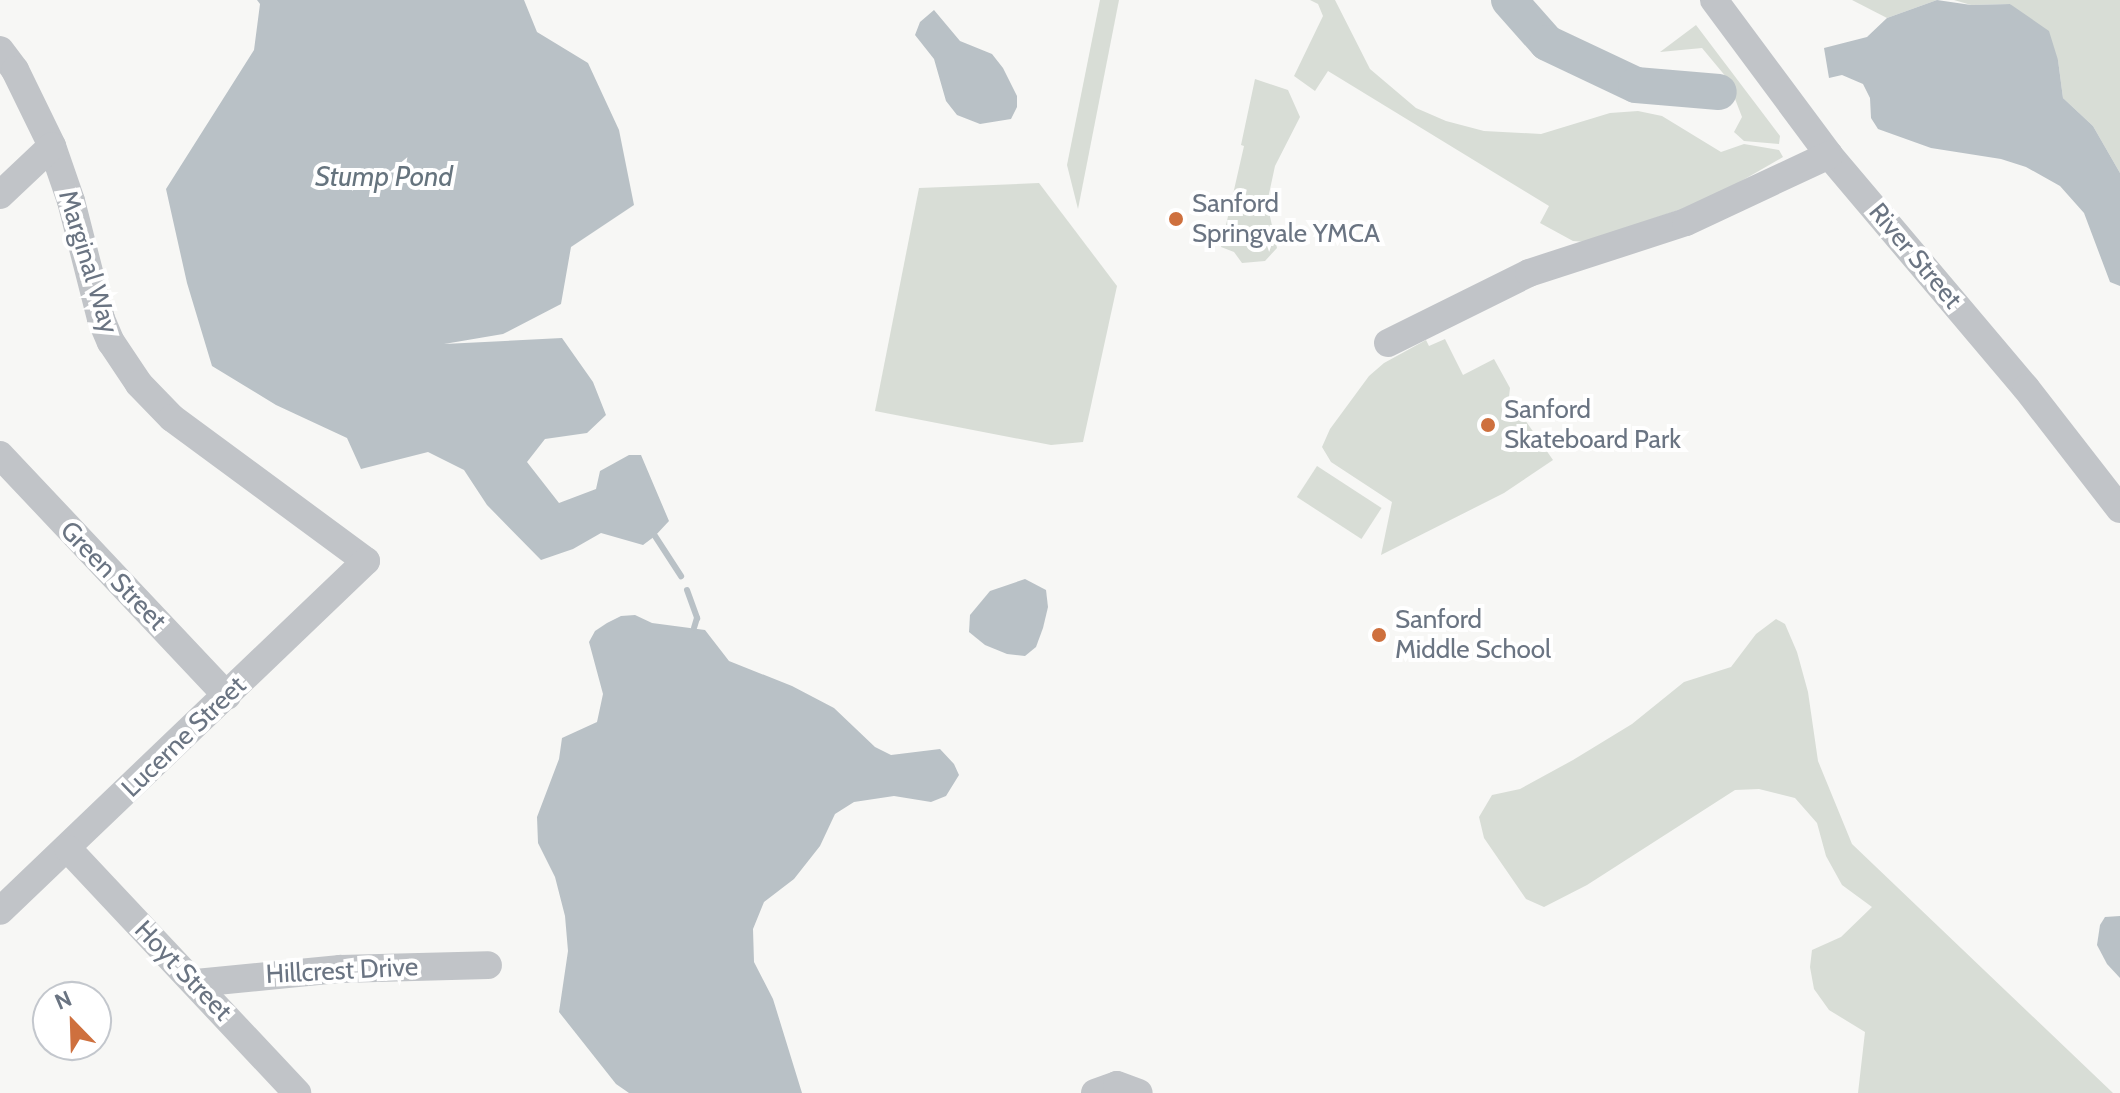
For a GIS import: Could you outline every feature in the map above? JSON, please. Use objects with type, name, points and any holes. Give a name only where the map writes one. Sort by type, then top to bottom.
[{"type":"street","name":"River Street","points":[[1714,0],[1829,155],[2026,388],[2120,509]]},
{"type":"street","name":"Marginal Way","points":[[0,50],[15,70],[52,146],[71,201],[101,319],[111,342],[139,384],[172,418],[366,561]]},
{"type":"street","points":[[0,195],[52,146]]},
{"type":"street","points":[[1388,343],[1529,273],[1686,222],[1829,155]]},
{"type":"street","name":"Green Street","points":[[0,455],[227,696]]},
{"type":"street","name":"Lucerne Street","points":[[0,911],[366,561]]},
{"type":"street","name":"Hoyt Street","points":[[68,849],[297,1093]]},
{"type":"street","name":"Hillcrest Drive","points":[[196,983],[340,969],[488,965]]},
{"type":"street","points":[[1095,1093],[1117,1085],[1139,1093]]},
{"type":"shaded area","points":[[1100,0],[1119,0],[1078,209],[1067,165]]},
{"type":"shaded area","points":[[1310,0],[1335,0],[1370,69],[1416,108],[1446,121],[1484,131],[1541,134],[1610,113],[1638,111],[1662,116],[1721,152],[1744,144],[1779,150],[1783,157],[1710,199],[1586,242],[1573,241],[1540,223],[1549,206],[1328,71],[1315,91],[1294,76],[1323,16],[1318,4]]},
{"type":"shaded area","points":[[1852,0],[1937,0],[1887,18]]},
{"type":"shaded area","points":[[1954,0],[2120,0],[2120,173],[2093,126],[2063,98],[2058,60],[2010,4],[1971,5]]},
{"type":"shaded area","points":[[1696,25],[1780,136],[1779,144],[1744,141],[1734,132],[1742,117],[1727,78],[1702,48],[1660,52]]},
{"type":"shaded area","points":[[1255,79],[1288,90],[1300,117],[1275,166],[1267,203],[1277,248],[1265,261],[1242,263],[1234,252],[1221,247],[1244,146],[1241,145]]},
{"type":"shaded area","points":[[1039,183],[1117,286],[1083,442],[1051,445],[875,411],[919,188]]},
{"type":"shaded area","points":[[1445,339],[1463,375],[1494,359],[1510,388],[1509,397],[1553,460],[1504,493],[1381,555],[1392,502],[1331,462],[1322,447],[1330,429],[1369,376],[1384,363],[1426,340],[1429,346]]},
{"type":"shaded area","points":[[1317,466],[1382,508],[1361,539],[1297,497]]},
{"type":"shaded area","points":[[1776,619],[1785,624],[1797,652],[1808,692],[1818,761],[1852,844],[2113,1093],[1858,1093],[1865,1032],[1829,1010],[1814,989],[1810,967],[1812,950],[1841,937],[1872,907],[1842,885],[1826,856],[1817,823],[1795,798],[1759,789],[1735,790],[1587,885],[1544,907],[1526,899],[1484,838],[1479,817],[1492,795],[1520,789],[1573,760],[1632,724],[1684,682],[1731,667],[1756,634]]},
{"type":"water","name":"Stump Pond","points":[[257,0],[524,0],[537,32],[588,63],[619,130],[634,205],[571,247],[561,304],[503,334],[444,344],[562,338],[593,382],[606,415],[587,433],[545,439],[527,462],[559,503],[596,489],[600,471],[629,455],[641,455],[669,521],[643,545],[601,533],[573,549],[541,560],[487,505],[464,470],[428,452],[361,469],[347,438],[276,405],[212,366],[187,283],[166,189],[254,50],[260,4]]},
{"type":"water","points":[[1937,0],[1971,5],[2010,4],[2049,31],[2058,60],[2063,98],[2093,126],[2120,173],[2120,286],[2110,282],[2084,213],[2060,186],[2026,167],[2001,159],[1931,148],[1878,129],[1871,118],[1870,98],[1863,84],[1842,75],[1829,78],[1824,48],[1867,37],[1887,18]]},
{"type":"water","points":[[934,10],[960,41],[992,54],[1003,68],[1017,96],[1017,107],[1011,119],[980,124],[957,115],[946,101],[934,59],[915,35],[920,22]]},
{"type":"water","points":[[1025,579],[1046,590],[1048,607],[1036,647],[1025,656],[1007,654],[985,645],[969,632],[970,615],[990,591]]},
{"type":"water","points":[[635,615],[652,623],[705,630],[729,661],[792,686],[834,708],[875,747],[891,755],[940,749],[954,764],[959,775],[946,796],[931,802],[894,796],[854,802],[835,814],[820,846],[794,879],[764,902],[753,929],[754,962],[773,999],[802,1093],[629,1093],[616,1084],[559,1012],[568,951],[565,916],[555,877],[538,843],[537,817],[559,759],[562,738],[597,722],[603,694],[589,642],[595,631],[607,623],[621,616]]},
{"type":"water","points":[[2120,916],[2120,978],[2107,964],[2097,945],[2100,925],[2105,917]]},
{"type":"waterway","points":[[1509,0],[1547,43],[1636,85],[1719,92]]},
{"type":"waterway","points":[[655,536],[681,576]]},
{"type":"waterway","points":[[687,590],[697,618],[694,628]]},
{"type":"place","name":"Sanford Springvale YMCA","points":[[1176,219]]},
{"type":"place","name":"Sanford Skateboard Park","points":[[1488,425]]},
{"type":"place","name":"Sanford Middle School","points":[[1379,635]]}]
